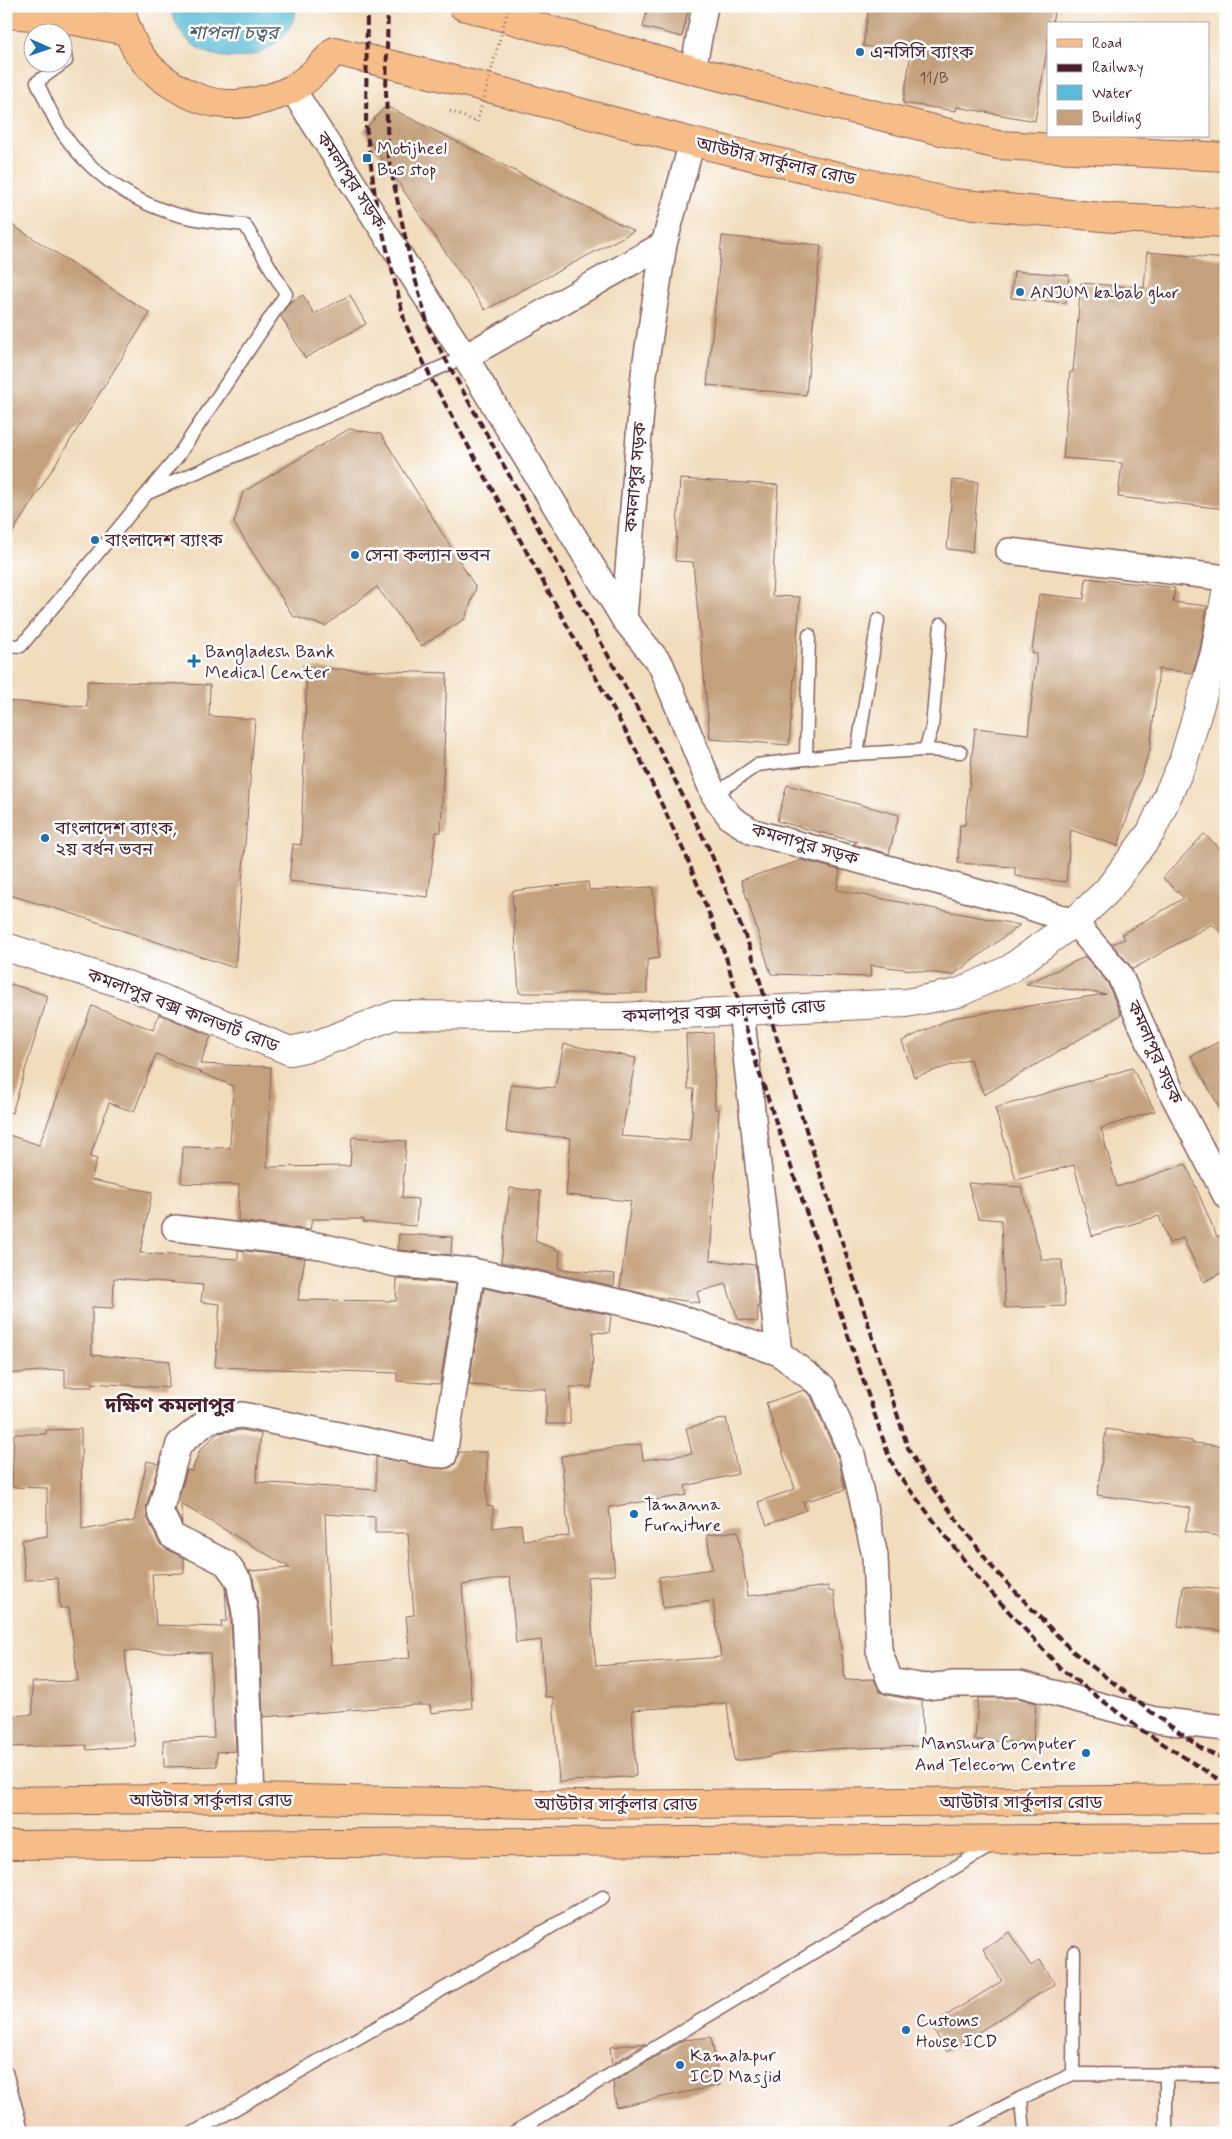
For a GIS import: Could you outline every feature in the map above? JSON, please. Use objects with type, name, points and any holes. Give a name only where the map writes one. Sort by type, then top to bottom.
[{"type":"main road","points":[[462,6],[693,70],[998,145],[1226,157]]},
{"type":"main road","points":[[6,14],[63,22]]},
{"type":"main road","points":[[72,23],[123,19],[137,51],[160,77],[190,95],[224,104],[260,102],[292,88]]},
{"type":"main road","name":"আউটার সার্কুলার রোড","points":[[292,88],[316,71],[335,51],[496,90],[692,142],[953,203],[1113,218],[1226,223]]},
{"type":"main road","name":"আউটার সার্কুলার রোড","points":[[6,1801],[252,1798],[581,1805],[1226,1800]]},
{"type":"main road","name":"আউটার সার্কুলার রোড","points":[[6,1845],[1226,1838]]},
{"type":"street","points":[[693,70],[705,6]]},
{"type":"street","name":"কমলাপুর সড়ক","points":[[292,88],[465,357],[624,619],[661,665],[714,795],[731,818],[753,832],[1018,902],[1074,922],[1119,974],[1172,1093],[1224,1186]]},
{"type":"street","name":"কমলাপুর সড়ক","points":[[624,619],[644,374],[664,244],[692,142]]},
{"type":"street","points":[[465,357],[664,244]]},
{"type":"street","points":[[1010,551],[1226,578]]},
{"type":"street","name":"কমলাপুর বক্স কালভার্ট রোড","points":[[6,947],[136,988],[290,1051],[313,1046],[395,1015],[619,1017],[906,1003],[958,993],[1010,969],[1074,922],[1107,891],[1151,832],[1183,762],[1215,653],[1226,593]]},
{"type":"street","points":[[742,1011],[779,1353]]},
{"type":"street","points":[[175,1228],[321,1246],[396,1264],[472,1271],[628,1304],[689,1321],[779,1353],[822,1388],[852,1454],[874,1556],[879,1650],[890,1681],[925,1687],[953,1684],[1020,1684],[1154,1720],[1226,1728]]},
{"type":"street","points":[[252,1798],[245,1613],[239,1581],[226,1563],[172,1536],[160,1511],[180,1444],[209,1420],[242,1415],[430,1454],[444,1455],[472,1271]]},
{"type":"lane","points":[[6,645],[21,646],[178,456],[286,294],[244,225],[192,218],[164,211],[138,200],[108,181],[82,158],[60,127],[37,82],[51,72]]},
{"type":"lane","points":[[146,494],[465,357]]},
{"type":"lane","points":[[857,754],[878,620]]},
{"type":"lane","points":[[925,750],[932,728],[941,624]]},
{"type":"lane","points":[[806,759],[809,634]]},
{"type":"lane","points":[[714,795],[757,765],[857,754],[925,750],[962,752]]},
{"type":"lane","points":[[513,2133],[1002,1839]]},
{"type":"lane","points":[[193,2133],[604,1898]]},
{"type":"lane","points":[[1073,2074],[1074,1952]]},
{"type":"lane","points":[[6,2072],[23,2133]]},
{"type":"lane","points":[[954,2133],[1021,2098],[1073,2074],[1226,2075]]},
{"type":"lane","points":[[1166,2075],[1166,2133]]},
{"type":"lane","points":[[1021,2098],[1024,2133]]},
{"type":"path","points":[[477,122],[509,6]]},
{"type":"shaded area","points":[[6,1877],[1226,1877],[1226,2133],[6,2133]]},
{"type":"water","name":"শাপলা চত্বর","points":[[169,6],[297,6],[292,23],[282,37],[270,48],[255,54],[239,57],[222,57],[206,52],[191,43],[180,31]]},
{"type":"building","points":[[648,6],[689,6],[682,37],[643,27]]},
{"type":"building","points":[[869,6],[1055,6],[1052,22],[1047,22],[1047,50],[1035,121],[957,107],[956,111],[903,103],[911,53],[863,46]]},
{"type":"building","points":[[386,106],[634,231],[485,310],[363,131]]},
{"type":"building","points":[[6,221],[150,313],[6,543]]},
{"type":"building","points":[[722,236],[821,245],[806,395],[707,385]]},
{"type":"building","points":[[1147,252],[1226,259],[1226,321],[1223,356],[1226,356],[1226,509],[1118,497],[1122,463],[1063,458],[1070,372],[1073,372],[1081,283],[1144,288]]},
{"type":"building","points":[[1014,271],[1069,275],[1066,303],[1011,298]]},
{"type":"building","points":[[303,295],[314,314],[350,295],[366,324],[305,358],[281,316],[290,302]]},
{"type":"building","name":"সেনা কল্যান ভবন","points":[[349,429],[381,434],[476,588],[465,619],[421,646],[377,587],[325,626],[293,616],[234,523],[243,492]]},
{"type":"building","points":[[680,479],[778,485],[772,596],[800,597],[789,745],[710,739],[693,562],[675,561]]},
{"type":"building","points":[[953,480],[978,482],[972,552],[947,549]]},
{"type":"building","points":[[1086,578],[1175,588],[1173,602],[1207,606],[1200,649],[1193,673],[1159,669],[1150,749],[1118,846],[1071,830],[1066,882],[1015,876],[1015,867],[958,863],[960,825],[965,825],[975,728],[1028,734],[1037,654],[1032,653],[1039,594],[1084,599]]},
{"type":"building","points":[[307,668],[447,673],[441,832],[436,832],[428,897],[289,881],[293,844],[301,845]]},
{"type":"building","points":[[87,681],[210,685],[209,716],[255,719],[235,968],[67,912],[6,894],[6,701],[87,707]]},
{"type":"building","points":[[787,785],[899,815],[889,854],[853,844],[857,842],[777,821]]},
{"type":"building","points":[[1204,834],[1226,854],[1226,937],[1212,924],[1133,969],[1112,944],[1125,939],[1122,934],[1184,898],[1163,878]]},
{"type":"building","points":[[802,860],[840,870],[837,890],[1020,925],[953,975],[871,965],[870,977],[771,974],[741,880]]},
{"type":"building","points":[[588,882],[589,890],[653,887],[659,958],[647,960],[647,993],[519,993],[512,891]]},
{"type":"building","points":[[1085,957],[1107,982],[1121,1015],[984,1095],[970,1059],[914,1077],[902,1041],[952,1018],[1106,994],[1026,984]]},
{"type":"building","points":[[11,984],[48,996],[12,1113],[6,1112],[6,998]]},
{"type":"building","points":[[92,1006],[153,1030],[159,1014],[211,1036],[200,1064],[271,1067],[267,1167],[350,1166],[352,1137],[406,1141],[402,1198],[418,1199],[416,1226],[363,1222],[364,1219],[312,1219],[310,1230],[238,1221],[239,1185],[181,1183],[183,1147],[230,1148],[233,1086],[156,1054],[134,1112],[109,1103],[90,1157],[97,1159],[91,1180],[152,1192],[140,1253],[238,1259],[238,1250],[305,1258],[298,1300],[396,1301],[397,1279],[456,1284],[440,1384],[397,1381],[397,1373],[215,1367],[220,1304],[201,1302],[203,1285],[114,1278],[113,1308],[92,1307],[92,1355],[170,1361],[168,1388],[92,1383],[92,1387],[65,1387],[65,1369],[6,1374],[6,1134],[39,1145]]},
{"type":"building","points":[[713,1033],[715,1109],[719,1109],[710,1260],[755,1265],[759,1301],[757,1322],[738,1319],[726,1284],[697,1292],[700,1303],[657,1297],[620,1288],[631,1201],[566,1195],[571,1138],[506,1132],[511,1084],[555,1088],[564,1044],[636,1058],[621,1136],[690,1141],[694,1089],[688,1089],[686,1034]]},
{"type":"building","points":[[1226,1038],[1226,1120],[1191,1056]]},
{"type":"building","points":[[1132,1068],[1155,1111],[1101,1128],[1117,1187],[1186,1164],[1217,1237],[1226,1232],[1226,1270],[1204,1282],[1183,1238],[1169,1243],[1159,1216],[1092,1236],[1074,1165],[1016,1180],[995,1108]]},
{"type":"building","points":[[968,1183],[1021,1187],[1042,1260],[1062,1260],[1065,1306],[1005,1308],[1001,1220],[978,1218]]},
{"type":"building","points":[[510,1188],[541,1191],[535,1241],[560,1251],[559,1269],[615,1274],[614,1286],[501,1262]]},
{"type":"building","points":[[399,1234],[452,1237],[451,1255],[398,1250]]},
{"type":"building","points":[[484,1288],[611,1315],[609,1333],[593,1332],[592,1387],[570,1387],[570,1424],[546,1424],[546,1389],[469,1385]]},
{"type":"building","points":[[804,1390],[811,1396],[838,1458],[845,1490],[803,1502],[806,1510],[767,1525],[758,1502],[795,1489],[766,1403]]},
{"type":"building","points":[[726,1418],[738,1474],[685,1486],[687,1495],[609,1507],[615,1575],[587,1577],[596,1666],[721,1657],[713,1601],[663,1608],[659,1577],[712,1569],[707,1535],[738,1531],[748,1596],[828,1586],[829,1591],[834,1592],[845,1680],[874,1679],[880,1692],[922,1701],[923,1746],[824,1749],[734,1761],[727,1703],[632,1710],[636,1776],[559,1782],[553,1697],[545,1697],[541,1640],[516,1643],[510,1577],[462,1585],[472,1708],[431,1713],[430,1705],[414,1705],[263,1717],[259,1612],[253,1578],[249,1571],[290,1568],[181,1504],[182,1524],[175,1510],[187,1470],[192,1471],[200,1450],[218,1433],[242,1430],[261,1434],[256,1482],[376,1490],[376,1457],[443,1469],[455,1464],[459,1452],[487,1452],[487,1506],[493,1507],[493,1528],[521,1524],[523,1540],[569,1536],[561,1456],[641,1444],[643,1460],[692,1454],[686,1428]],"holes":[[[325,1514],[375,1517],[375,1533],[408,1533],[414,1615],[406,1616],[410,1658],[331,1665]]]},
{"type":"building","points":[[81,1429],[82,1530],[134,1521],[147,1461],[159,1464],[146,1507],[147,1517],[159,1543],[166,1549],[184,1558],[184,1573],[152,1574],[156,1625],[222,1627],[221,1621],[227,1621],[225,1587],[231,1615],[236,1751],[217,1752],[217,1766],[164,1767],[163,1740],[214,1738],[210,1653],[125,1651],[135,1746],[87,1750],[86,1745],[6,1747],[6,1717],[33,1714],[32,1682],[78,1681],[69,1608],[60,1608],[58,1578],[25,1580],[22,1540],[47,1536],[47,1488],[12,1487],[14,1434],[46,1434],[46,1430]]},
{"type":"building","points":[[1106,1429],[1192,1441],[1192,1443],[1226,1446],[1226,1537],[1185,1531],[1191,1508],[1097,1495]]},
{"type":"building","points":[[1183,1586],[1226,1590],[1224,1631],[1178,1626]]},
{"type":"building","points":[[978,1698],[1018,1698],[1036,1703],[1033,1743],[975,1740]]},
{"type":"building","points":[[1009,1932],[1031,1966],[1040,1960],[1055,1984],[947,2052],[931,2025],[1002,1981],[983,1949]]},
{"type":"building","points":[[711,2037],[720,2085],[616,2107],[613,2082],[684,2040]]},
{"type":"building","points":[[646,2043],[612,2064],[610,2047]]},
{"type":"railway","points":[[367,6],[366,126],[376,204],[405,323],[433,382],[638,754],[687,858],[726,957],[757,1066],[888,1454],[897,1473],[978,1578],[1062,1670],[1140,1729],[1226,1784]]},
{"type":"railway","points":[[388,6],[386,91],[388,156],[410,260],[429,329],[661,752],[710,851],[750,948],[779,1045],[908,1448],[924,1476],[992,1567],[1071,1650],[1201,1748],[1226,1761]]},
{"type":"place","name":"এনসিসি ব্যাংক","points":[[860,52]]},
{"type":"place","name":"Motijheel Bus stop","points":[[367,158]]},
{"type":"place","name":"ANJUM kabab ghor","points":[[1020,292]]},
{"type":"place","name":"বাংলাদেশ ব্যাংক","points":[[95,540]]},
{"type":"place","name":"সেনা কল্যান ভবন","points":[[355,555]]},
{"type":"place","name":"Bangladesh Bank Medical Center","points":[[194,661]]},
{"type":"place","name":"বাংলাদেশ ব্যাংক, ২য় বর্ধন ভবন","points":[[45,838]]},
{"type":"place","name":"Tamanna Furniture","points":[[634,1514]]},
{"type":"place","name":"Manshura Computer And Telecom Centre","points":[[1086,1753]]},
{"type":"place","name":"Customs House ICD","points":[[906,2030]]},
{"type":"place","name":"Kamalapur ICD Masjid","points":[[680,2065]]},
{"type":"district","name":"দক্ষিণ কমলাপুর","points":[[170,1405]]}]
